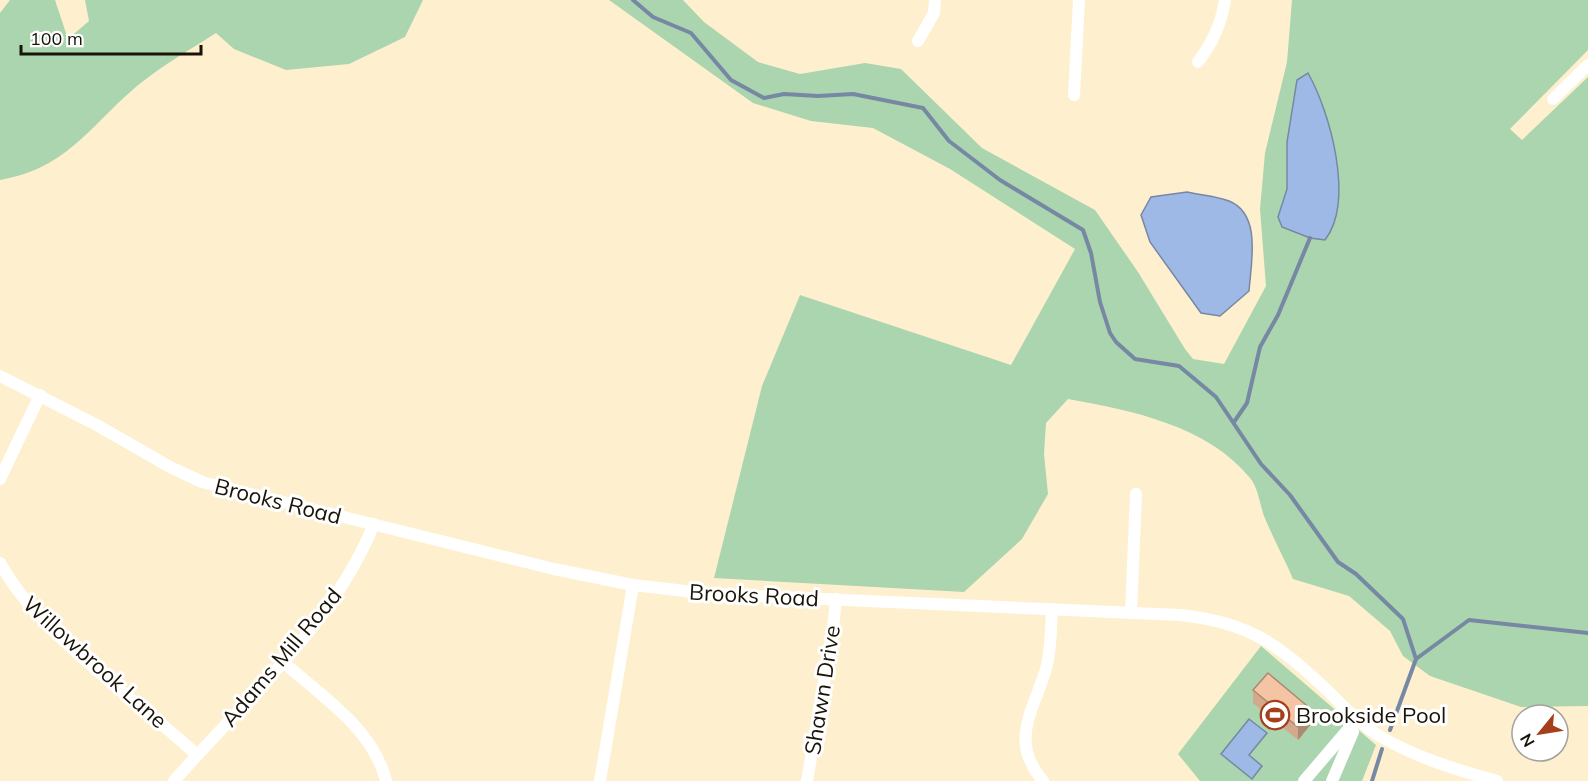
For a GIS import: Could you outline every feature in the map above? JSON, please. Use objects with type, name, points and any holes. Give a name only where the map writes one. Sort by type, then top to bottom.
[{"type":"street","points":[[918,41],[934,13],[935,0]]},
{"type":"street","points":[[1074,95],[1079,0]]},
{"type":"street","points":[[1198,62],[1212,44],[1225,0]]},
{"type":"street","points":[[1553,99],[1588,65]]},
{"type":"street","name":"Brooks Road","points":[[0,376],[202,482],[555,569],[633,585],[711,594],[1204,617],[1256,634],[1291,656],[1353,723],[1405,749],[1490,780]]},
{"type":"street","points":[[0,479],[40,395]]},
{"type":"street","points":[[1131,613],[1136,494]]},
{"type":"street","name":"Adams Mill Road","points":[[174,781],[282,661],[333,599],[364,548],[374,524]]},
{"type":"street","name":"Willowbrook Lane","points":[[0,563],[8,579],[33,609],[197,755]]},
{"type":"street","points":[[600,781],[633,585]]},
{"type":"street","name":"Shawn Drive","points":[[807,781],[836,599]]},
{"type":"street","points":[[1043,781],[1030,762],[1025,740],[1031,708],[1047,664],[1052,609]]},
{"type":"street","points":[[282,661],[362,732],[379,760],[386,781]]},
{"type":"street","points":[[1304,781],[1353,723]]},
{"type":"street","points":[[1332,781],[1353,732],[1353,723]]},
{"type":"green space","points":[[10,0],[55,0],[68,39],[89,21],[85,0],[423,0],[405,37],[349,64],[286,70],[234,49],[216,33],[142,82],[63,154],[24,174],[0,180],[0,13]]},
{"type":"green space","points":[[609,0],[683,0],[704,22],[758,62],[800,74],[865,63],[901,69],[982,148],[1095,210],[1138,272],[1193,359],[1224,364],[1266,286],[1260,209],[1265,153],[1287,62],[1292,0],[1588,0],[1588,50],[1510,129],[1522,140],[1588,77],[1588,706],[1570,706],[1570,703],[1510,703],[1430,676],[1403,656],[1390,631],[1349,596],[1293,579],[1264,516],[1255,486],[1233,460],[1213,445],[1167,423],[1142,415],[1068,399],[1046,423],[1044,454],[1048,494],[1022,539],[964,592],[714,578],[762,386],[800,295],[1011,365],[1075,249],[950,169],[873,128],[811,121],[753,103]]},
{"type":"green space","name":"Brookside Pool","points":[[1261,646],[1376,745],[1362,781],[1200,781],[1178,754]]},
{"type":"water","points":[[1308,73],[1331,133],[1339,180],[1334,223],[1325,240],[1310,238],[1282,227],[1278,217],[1287,189],[1287,142],[1297,80]]},
{"type":"water","points":[[1187,192],[1229,201],[1239,207],[1250,228],[1252,254],[1249,291],[1220,316],[1201,313],[1150,242],[1141,215],[1151,197]]},
{"type":"water","points":[[1249,719],[1267,733],[1249,755],[1262,766],[1252,779],[1221,754]]},
{"type":"building","points":[[1268,673],[1312,710],[1298,727],[1253,690]]},
{"type":"waterway","points":[[633,0],[653,17],[691,33],[731,80],[764,98],[784,94],[818,96],[853,94],[923,108],[949,141],[1000,180],[1083,230],[1091,253],[1100,302],[1110,333],[1116,342],[1135,359],[1179,366],[1216,397],[1261,464],[1290,495],[1338,562],[1356,574],[1403,619],[1416,659]]},
{"type":"waterway","points":[[1234,422],[1247,403],[1260,347],[1278,315],[1310,238]]},
{"type":"waterway","points":[[1390,730],[1416,659],[1469,620],[1588,633]]},
{"type":"waterway","points":[[1372,781],[1382,749]]},
{"type":"place","name":"Brookside Pool","points":[[1275,715]]}]
